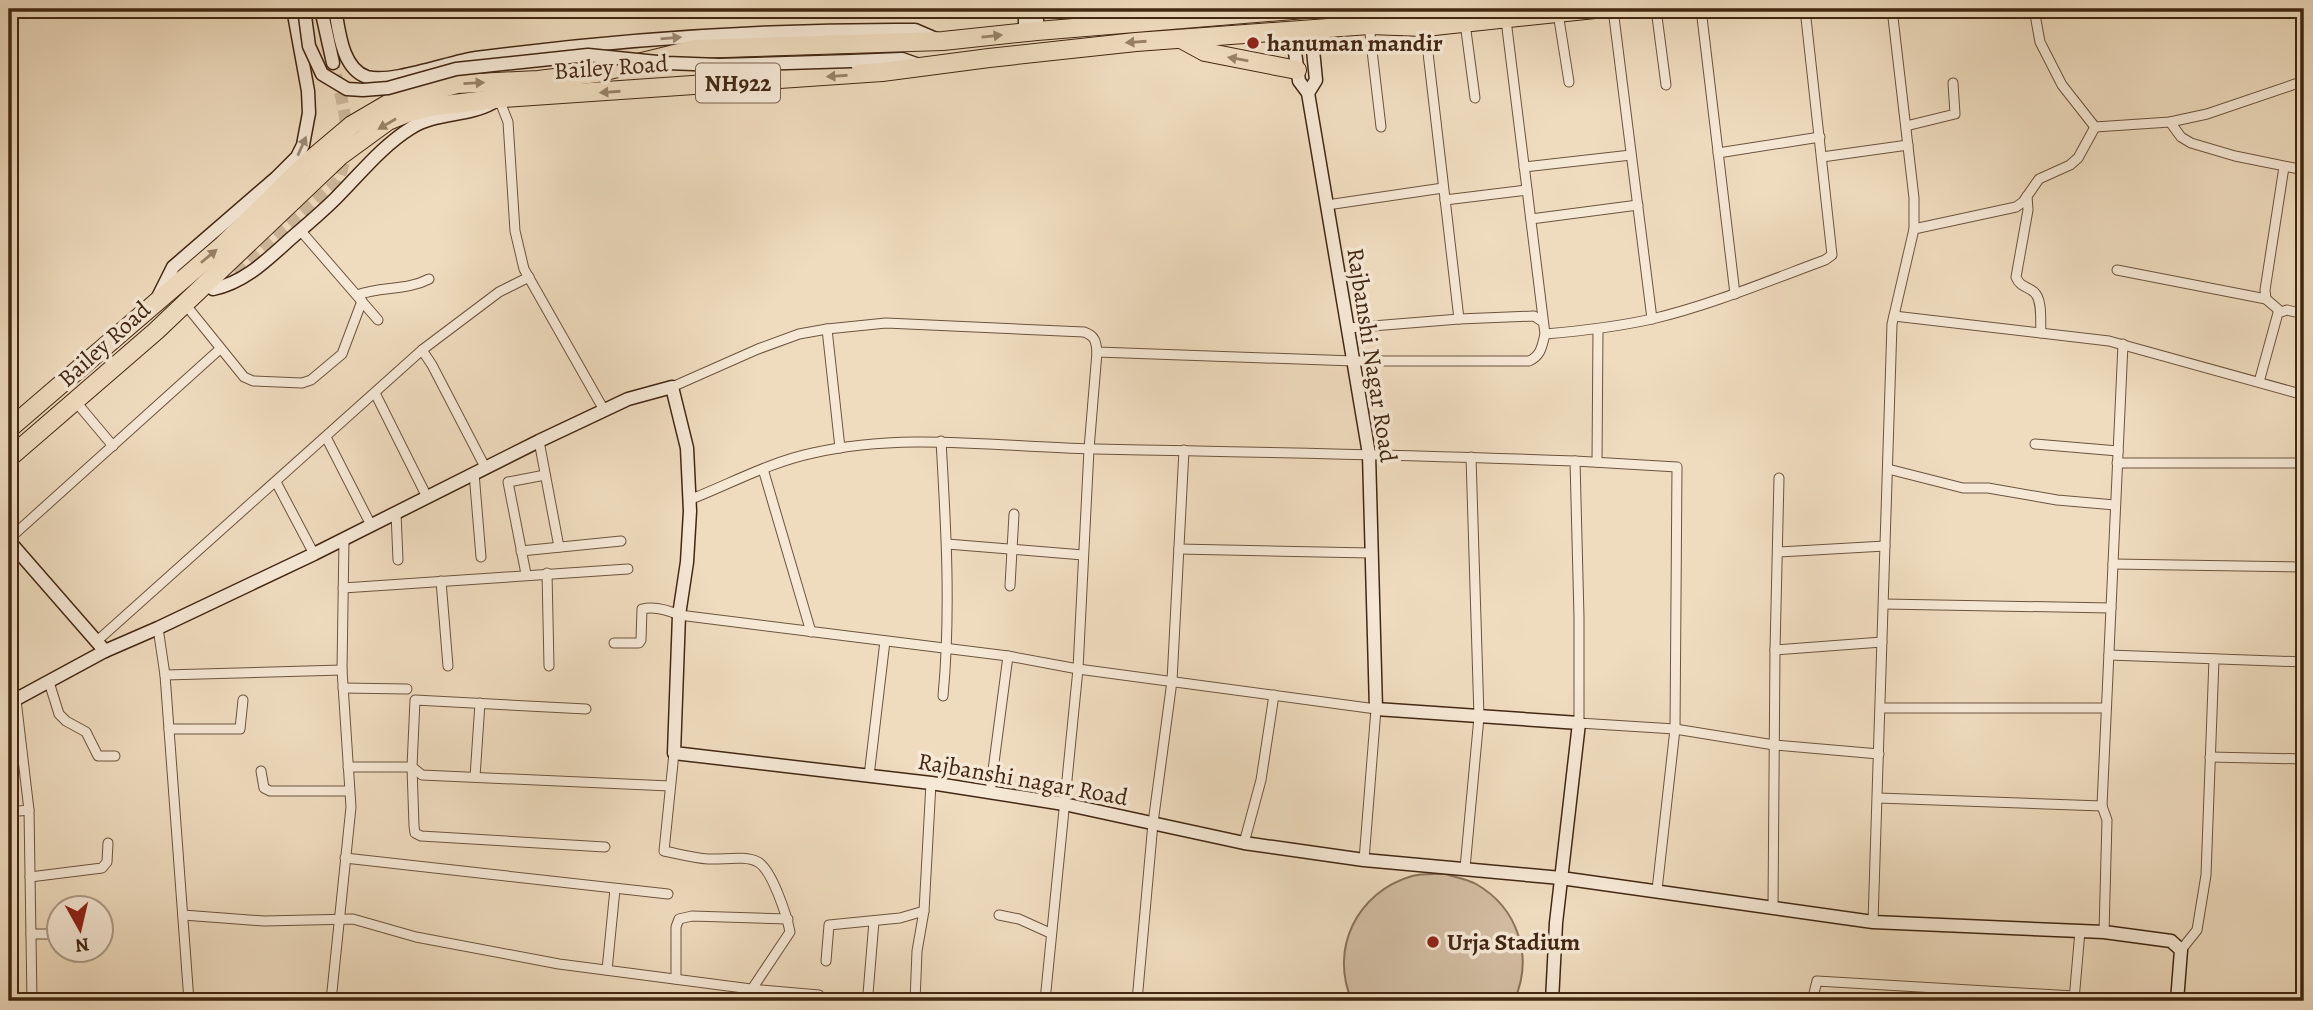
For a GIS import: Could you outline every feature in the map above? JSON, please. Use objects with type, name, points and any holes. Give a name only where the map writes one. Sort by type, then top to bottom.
[{"type":"highway","name":"Bailey Road","points":[[10,427],[223,245],[307,163],[352,125],[393,101],[457,84],[538,80],[597,73],[695,49],[943,41],[1031,31],[1305,9]]},
{"type":"highway","points":[[1373,25],[1491,9]]},
{"type":"highway","name":"Bailey Road","points":[[9,458],[82,397],[185,304],[206,289],[340,156],[388,121],[410,112],[436,106],[499,99],[717,85],[926,67],[1124,43],[1373,25],[1424,27],[1595,9]]},
{"type":"highway","points":[[1182,40],[1205,52],[1297,70]]},
{"type":"highway","points":[[51,391],[71,384],[91,368],[98,374],[82,397]]},
{"type":"street","points":[[157,300],[173,267],[276,178],[297,157],[303,145],[309,113],[308,91],[293,9]]},
{"type":"street","points":[[303,9],[309,46],[316,64],[322,74],[348,89],[388,88],[456,69],[588,55],[719,65],[902,59],[926,67]]},
{"type":"street","points":[[321,9],[333,63]]},
{"type":"street","points":[[335,9],[347,58],[363,76],[375,79],[487,57],[571,46],[714,34],[915,30],[943,41]]},
{"type":"street","points":[[1025,9],[1031,31]]},
{"type":"street","points":[[1031,31],[1037,9]]},
{"type":"street","points":[[1613,9],[1652,319]]},
{"type":"street","points":[[1656,9],[1666,85]]},
{"type":"street","points":[[1701,9],[1735,294]]},
{"type":"street","points":[[1545,334],[1598,329],[1652,319],[1735,294],[1832,255],[1805,9]]},
{"type":"street","points":[[1873,922],[1894,316],[1914,229],[1914,198],[1892,9]]},
{"type":"street","points":[[2034,9],[2040,42],[2062,85],[2095,127]]},
{"type":"street","points":[[1558,13],[1569,82]]},
{"type":"street","points":[[1097,352],[1354,361],[1529,361],[1539,354],[1545,334],[1506,20]]},
{"type":"street","points":[[1465,23],[1475,98]]},
{"type":"street","points":[[1373,25],[1381,128]]},
{"type":"street","points":[[1424,27],[1459,319]]},
{"type":"street","name":"Rajbanshi Nagar Road","points":[[1308,93],[1316,80],[1311,30]]},
{"type":"street","name":"Rajbanshi Nagar Road","points":[[1292,31],[1299,81],[1308,93],[1369,454],[1376,709]]},
{"type":"street","points":[[2095,127],[2170,122],[2207,114],[2304,81]]},
{"type":"street","points":[[1906,127],[1955,114],[1953,83]]},
{"type":"street","points":[[206,289],[232,285],[267,260],[334,200],[387,146],[413,126],[436,117],[473,112],[499,99],[508,122],[517,246],[528,277],[604,410]]},
{"type":"street","points":[[2170,122],[2181,137],[2191,143],[2235,156],[2304,170]]},
{"type":"street","points":[[1914,229],[2008,210],[2023,202],[2039,179],[2070,165],[2078,158],[2095,127]]},
{"type":"street","points":[[1718,153],[1820,137]]},
{"type":"street","points":[[1822,157],[1908,145]]},
{"type":"street","points":[[1524,167],[1631,155]]},
{"type":"street","points":[[2266,299],[2264,290],[2284,167]]},
{"type":"street","points":[[1327,205],[1443,188]]},
{"type":"street","points":[[1445,200],[1527,190]]},
{"type":"street","points":[[2027,196],[2028,210],[2016,277],[2020,285],[2034,292],[2038,298],[2041,333]]},
{"type":"street","points":[[1531,219],[1638,205]]},
{"type":"street","points":[[300,230],[379,320]]},
{"type":"street","points":[[2117,270],[2266,299],[2280,311],[2304,314]]},
{"type":"street","points":[[206,289],[236,273]]},
{"type":"street","points":[[32,1001],[29,810],[12,701],[49,682],[101,646],[422,350],[499,292],[528,277]]},
{"type":"street","points":[[185,304],[239,372],[249,380],[308,382],[342,354],[360,298],[378,288],[409,288],[429,279]]},
{"type":"street","points":[[2259,382],[2280,311]]},
{"type":"street","points":[[1349,328],[1534,316],[1543,322]]},
{"type":"street","points":[[1894,316],[2123,344],[2304,395]]},
{"type":"street","points":[[101,646],[158,628],[628,399],[672,387],[799,334],[886,323],[1084,332],[1092,335],[1096,341],[1097,352],[1089,449],[1078,669],[1045,1001]]},
{"type":"street","points":[[827,329],[840,448]]},
{"type":"street","points":[[1597,462],[1598,329]]},
{"type":"street","points":[[2104,932],[2107,820],[2102,806],[2123,344]]},
{"type":"street","points":[[101,646],[9,540],[220,349]]},
{"type":"street","points":[[422,350],[480,470],[481,557]]},
{"type":"street","points":[[672,387],[687,448],[690,500],[687,562],[679,615],[674,753],[664,851],[704,858],[749,859],[758,862],[769,876],[788,919],[790,932],[744,1001]]},
{"type":"street","points":[[375,393],[427,497]]},
{"type":"street","points":[[82,397],[113,446]]},
{"type":"street","points":[[326,437],[371,525]]},
{"type":"street","points":[[540,441],[559,547]]},
{"type":"street","points":[[690,500],[782,461],[840,448],[897,441],[1089,449],[1471,457],[1677,467],[1675,729],[1657,890]]},
{"type":"street","points":[[941,441],[947,544],[947,648],[943,696]]},
{"type":"street","points":[[2035,444],[2118,451]]},
{"type":"street","points":[[1137,1001],[1153,823],[1171,681],[1184,450]]},
{"type":"street","points":[[1465,868],[1479,717],[1471,457]]},
{"type":"street","points":[[1552,1001],[1556,923],[1579,723],[1580,617],[1574,461]]},
{"type":"street","points":[[2117,463],[2304,463]]},
{"type":"street","points":[[1888,468],[1963,488],[1988,488],[2042,498],[2115,505]]},
{"type":"street","points":[[763,469],[811,632]]},
{"type":"street","points":[[526,574],[508,482],[545,475]]},
{"type":"street","points":[[1773,907],[1779,478]]},
{"type":"street","points":[[276,482],[314,554]]},
{"type":"street","points":[[396,513],[398,560]]},
{"type":"street","points":[[1010,586],[1014,514]]},
{"type":"street","points":[[331,1001],[351,807],[342,670],[344,539]]},
{"type":"street","points":[[521,551],[621,541]]},
{"type":"street","points":[[947,544],[1083,555]]},
{"type":"street","points":[[1779,552],[1885,546]]},
{"type":"street","points":[[1179,549],[1370,553]]},
{"type":"street","points":[[2113,564],[2304,567]]},
{"type":"street","points":[[343,588],[628,569]]},
{"type":"street","points":[[547,573],[549,666]]},
{"type":"street","points":[[441,581],[448,666]]},
{"type":"street","points":[[1884,604],[2111,608]]},
{"type":"street","points":[[614,643],[639,643],[642,609],[670,611],[679,615],[1008,656],[1078,669],[1376,709],[1675,729],[1774,745],[1879,754]]},
{"type":"street","points":[[158,628],[165,675],[189,1001]]},
{"type":"street","points":[[869,776],[885,641]]},
{"type":"street","points":[[1775,650],[1882,642]]},
{"type":"street","points":[[2109,655],[2304,662]]},
{"type":"street","points":[[990,793],[1008,656]]},
{"type":"street","points":[[2178,1001],[2181,950],[2197,930],[2206,875],[2214,659]]},
{"type":"street","points":[[165,675],[342,670]]},
{"type":"street","points":[[49,682],[62,718],[86,732],[98,755],[116,756]]},
{"type":"street","points":[[343,688],[407,689]]},
{"type":"street","points":[[1244,843],[1261,780],[1274,695]]},
{"type":"street","points":[[169,729],[239,729],[242,727],[243,700]]},
{"type":"street","points":[[586,709],[415,700],[412,766],[414,827],[415,833],[421,836],[605,847]]},
{"type":"street","points":[[475,777],[480,703]]},
{"type":"street","points":[[1881,708],[2106,708]]},
{"type":"street","points":[[1364,860],[1376,709]]},
{"type":"street","name":"Rajbanshi nagar Road","points":[[674,753],[931,783],[1064,804],[1244,843],[1364,860],[1562,878],[1873,922],[2104,932],[2171,941],[2181,950]]},
{"type":"street","points":[[2210,757],[2304,759]]},
{"type":"street","points":[[348,767],[412,766],[422,775],[670,786]]},
{"type":"street","points":[[261,771],[264,788],[270,791],[349,792]]},
{"type":"street","points":[[915,1001],[917,951],[924,911],[931,783]]},
{"type":"street","points":[[1878,798],[2102,806]]},
{"type":"street","points":[[9,812],[29,810]]},
{"type":"street","points":[[30,877],[102,868],[107,862],[108,843]]},
{"type":"street","points":[[345,858],[668,894]]},
{"type":"street","points":[[607,970],[615,889]]},
{"type":"street","points":[[826,961],[829,925],[900,918],[924,911]]},
{"type":"street","points":[[183,915],[264,921],[353,919],[416,937],[559,964],[819,995]]},
{"type":"street","points":[[999,915],[1019,919],[1050,933]]},
{"type":"street","points":[[676,979],[676,927],[679,919],[692,916],[788,919]]},
{"type":"street","points":[[869,994],[874,921]]},
{"type":"street","points":[[1812,1001],[1817,981],[2074,999],[2080,931]]},
{"type":"street","points":[[31,934],[46,934]]},
{"type":"street","points":[[9,992],[17,1001]]},
{"type":"shaded area","name":"Urja Stadium","points":[[1445,874],[1465,879],[1491,894],[1512,920],[1522,951],[1520,984],[1514,1001],[1352,1001],[1344,962],[1346,943],[1363,909],[1376,895],[1393,884],[1416,875]]},
{"type":"tunnel","points":[[236,273],[338,181],[347,136],[333,63]]},
{"type":"place","name":"hanuman mandir","points":[[1253,43]]},
{"type":"place","name":"Urja Stadium","points":[[1433,942]]}]
